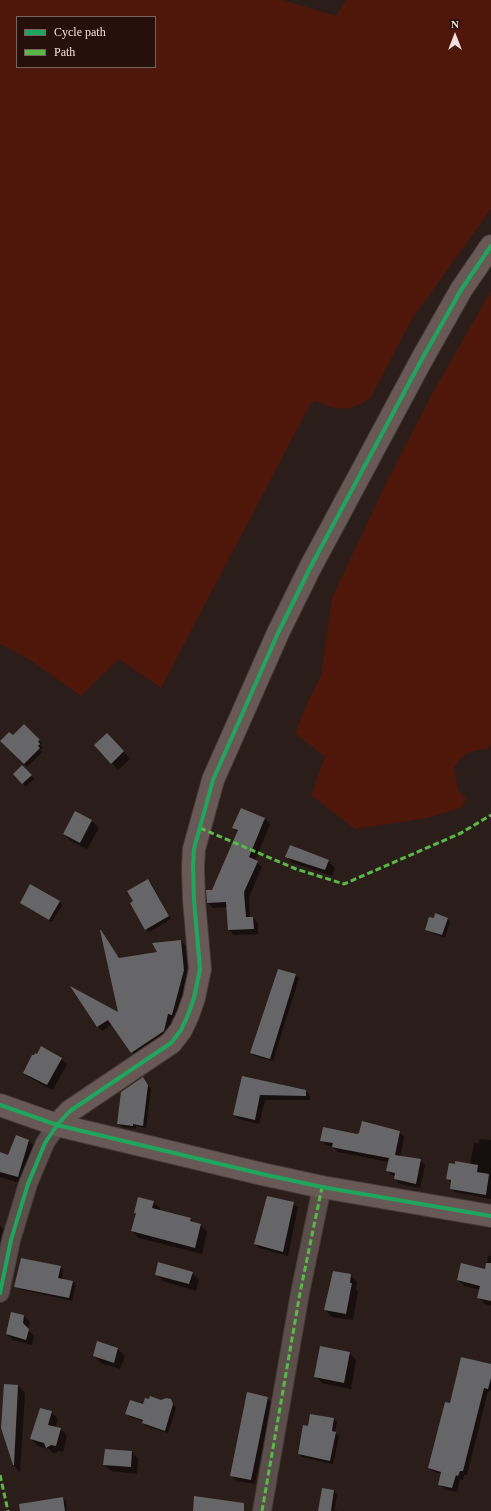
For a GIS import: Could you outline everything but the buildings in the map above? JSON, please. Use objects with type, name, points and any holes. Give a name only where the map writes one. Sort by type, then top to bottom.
[{"type":"street","points":[[0,1293],[11,1240],[28,1184],[44,1143],[57,1125],[70,1111],[170,1043],[181,1030],[194,998],[200,968],[194,893],[194,849],[212,780],[278,633],[310,568],[422,359],[461,290],[491,246]]},
{"type":"street","points":[[0,1105],[57,1125],[176,1154],[322,1187],[491,1216]]},
{"type":"street","points":[[262,1511],[295,1324],[322,1187]]},
{"type":"shaded area","points":[[0,0],[283,0],[336,16],[346,0],[491,0],[491,209],[412,319],[371,397],[357,406],[341,409],[330,407],[315,401],[311,403],[161,688],[119,659],[81,696],[27,658],[0,644]]},
{"type":"shaded area","points":[[491,291],[491,744],[487,749],[476,750],[468,753],[454,768],[458,790],[466,799],[462,807],[428,818],[355,829],[311,795],[325,757],[295,733],[321,675],[332,598],[386,483],[432,394]]},
{"type":"marked path","points":[[200,828],[296,869],[344,884],[461,833],[491,815]]},
{"type":"marked path","points":[[262,1511],[300,1293],[322,1187]]},
{"type":"marked path","points":[[0,1475],[8,1511]]},
{"type":"cycle path","points":[[0,1293],[11,1240],[28,1184],[45,1143],[57,1125],[70,1111],[171,1043],[181,1030],[194,998],[200,969],[194,900],[194,849],[213,780],[278,633],[310,568],[422,359],[461,290],[491,246]]},
{"type":"cycle path","points":[[0,1105],[57,1125],[262,1174],[322,1187],[491,1216]]}]
